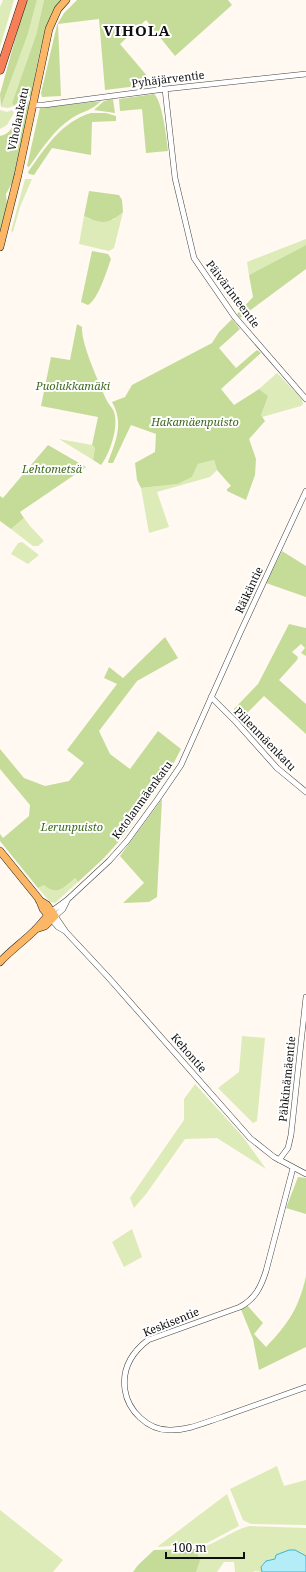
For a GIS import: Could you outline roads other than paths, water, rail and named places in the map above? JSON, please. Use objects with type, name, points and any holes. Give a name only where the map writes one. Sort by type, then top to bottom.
[{"type":"highway","points":[[0,70],[23,0]]},
{"type":"main road","name":"Viholankatu","points":[[0,246],[49,29],[58,9],[66,0]]},
{"type":"main road","name":"Kehontie","points":[[0,851],[39,899],[43,909],[52,915]]},
{"type":"main road","name":"Ketolanmäenkatu","points":[[0,962],[36,929],[41,921],[52,915]]},
{"type":"street","name":"Pyhäjärventie","points":[[33,105],[46,105],[165,89],[306,74]]},
{"type":"street","name":"Päivärinteentie","points":[[165,89],[175,178],[194,258],[234,316],[306,398]]},
{"type":"street","name":"Räikäntie","points":[[211,697],[306,491]]},
{"type":"street","name":"Piilenmäenkatu","points":[[211,697],[236,722],[277,768],[306,792]]},
{"type":"street","name":"Ketolanmäenkatu","points":[[52,915],[109,861],[127,841],[157,800],[180,765],[211,697]]},
{"type":"street","name":"Kehontie","points":[[52,915],[58,927],[66,932],[108,977],[242,1129],[260,1147],[279,1160],[306,1174]]},
{"type":"street","name":"Pähkinämäentie","points":[[279,1160],[288,1148],[291,1135],[306,997]]},
{"type":"street","name":"Keskisentie","points":[[293,1168],[266,1271],[262,1284],[255,1296],[240,1307],[148,1340],[131,1358],[125,1373],[125,1388],[128,1403],[137,1414],[154,1427],[167,1430],[178,1430],[204,1423],[306,1387]]},
{"type":"water","points":[[289,1550],[295,1550],[306,1556],[306,1572],[262,1572],[261,1567],[266,1561],[275,1559],[276,1555]]},
{"type":"district","name":"VIHOLA","points":[[137,31]]},
{"type":"park label","name":"Puolukkamäki","points":[[73,386]]},
{"type":"park label","name":"Hakamäenpuisto","points":[[195,422]]},
{"type":"park label","name":"Lehtometsä","points":[[52,469]]},
{"type":"park label","name":"Lerunpuisto","points":[[72,827]]}]
